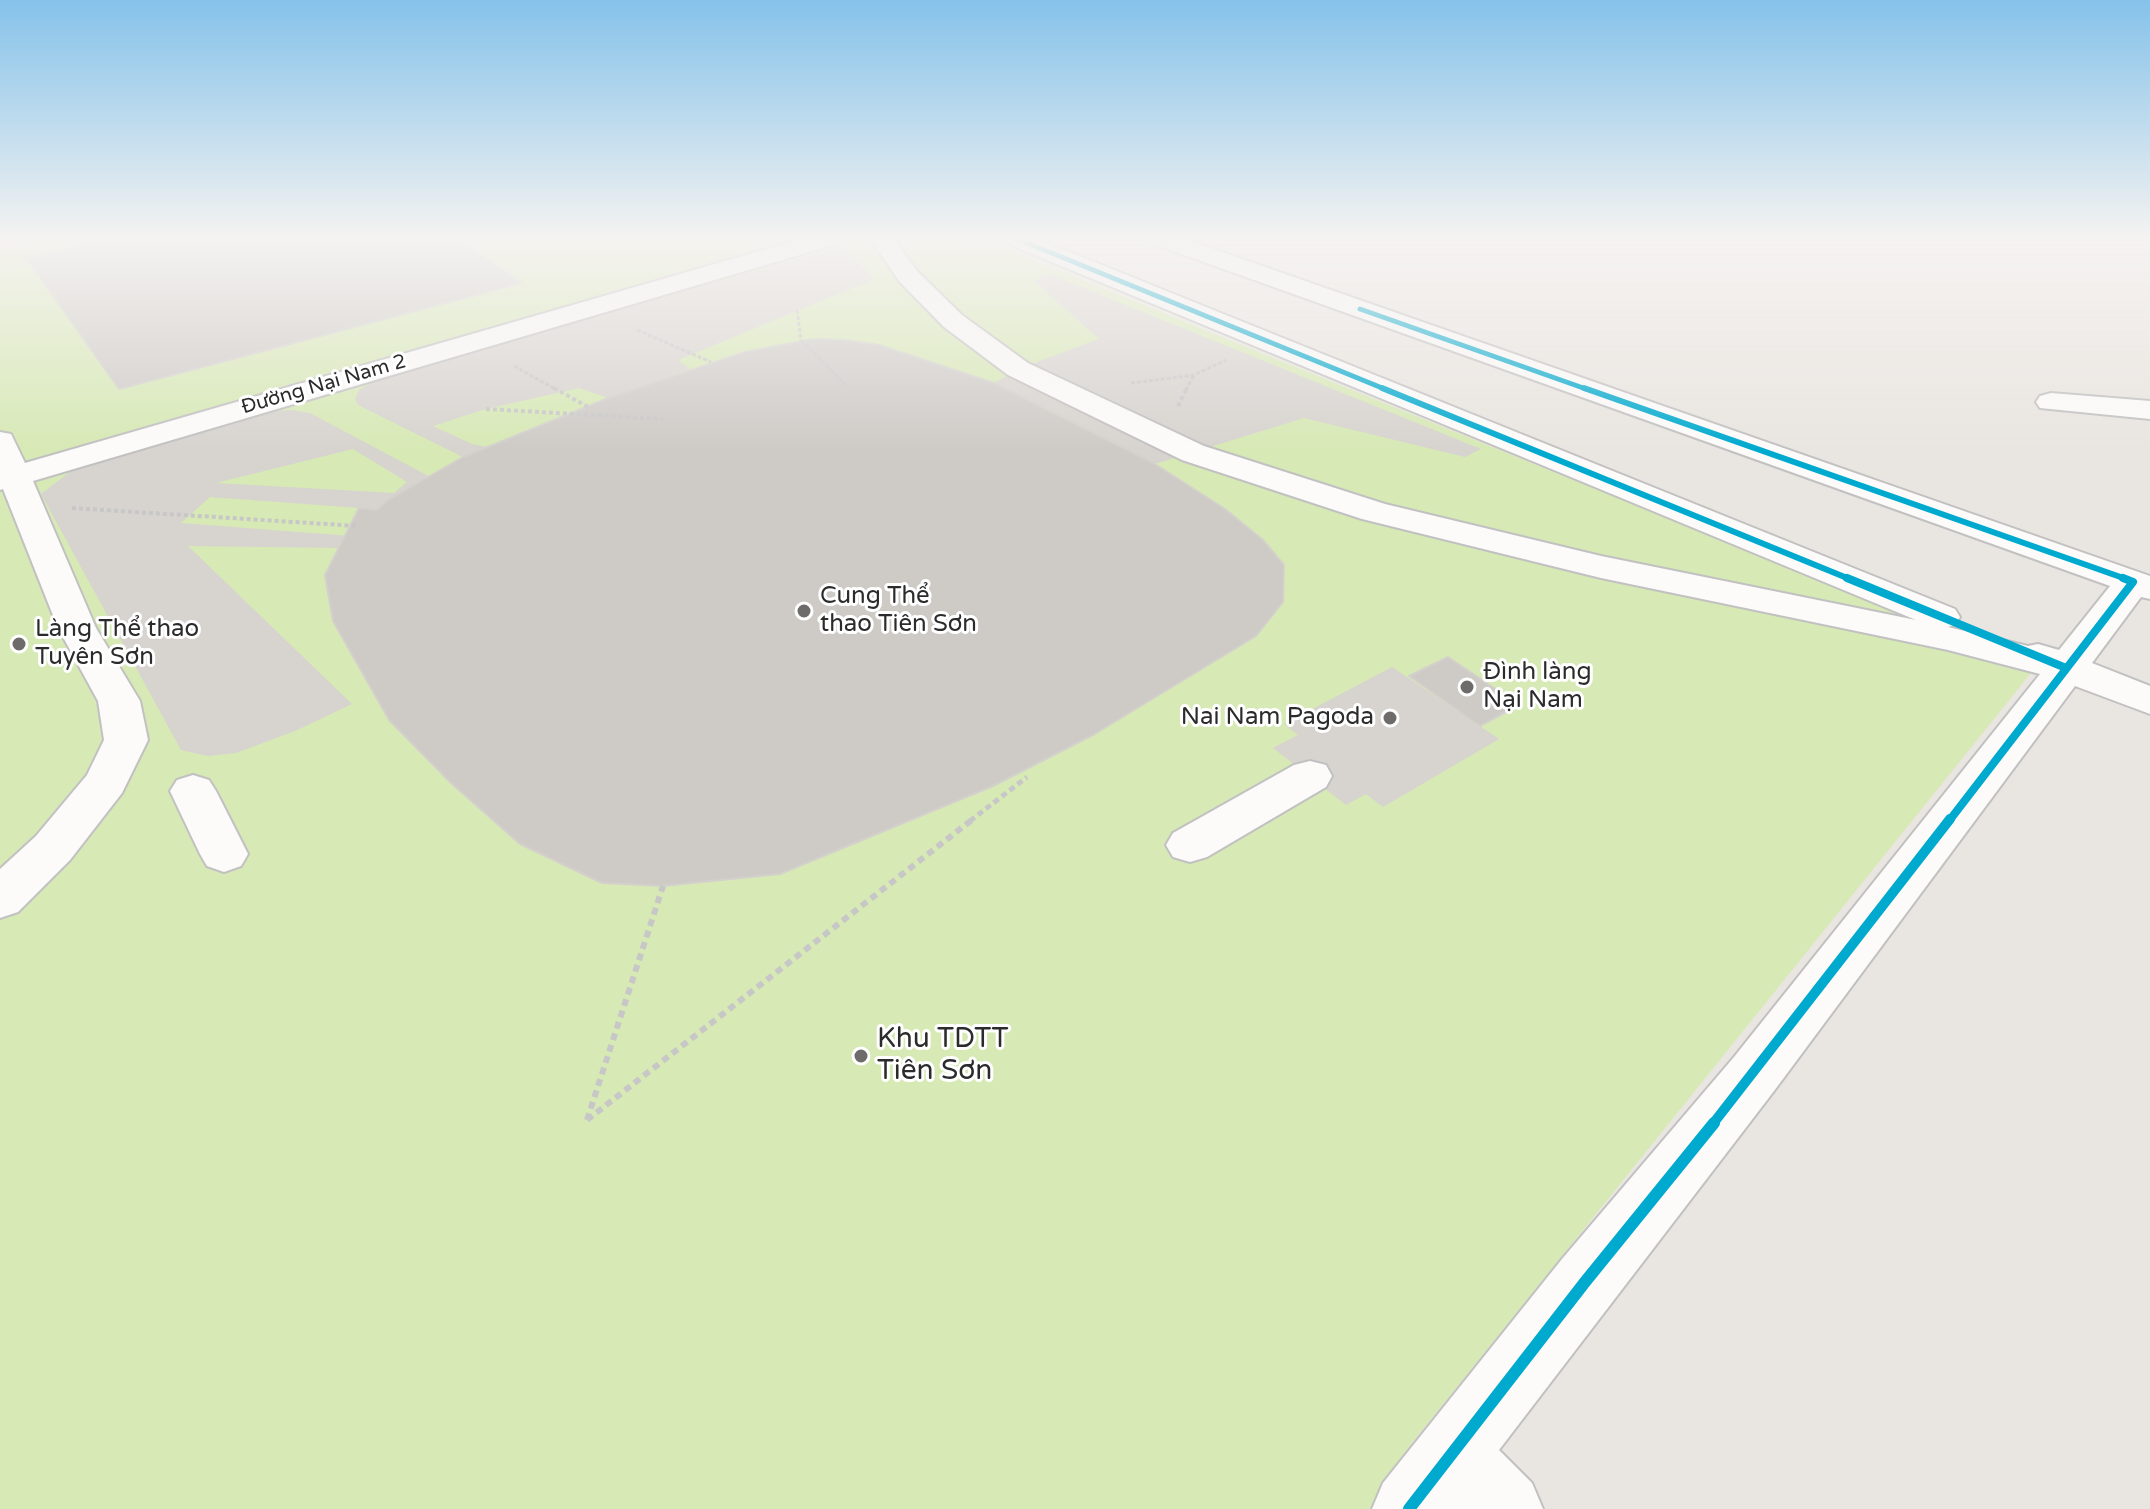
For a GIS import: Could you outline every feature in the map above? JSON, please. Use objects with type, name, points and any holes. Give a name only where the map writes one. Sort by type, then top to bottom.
[{"type":"street","name":"Đường Nại Nam 2","points":[[4,460],[528,308]]},
{"type":"street","name":"Đường Nại Nam 2","points":[[4,460],[569,308]]},
{"type":"street","points":[[940,308],[1018,369],[1193,453],[1374,512],[1601,567],[1949,639],[2066,668]]},
{"type":"street","points":[[1185,308],[2150,701]]},
{"type":"street","points":[[1375,308],[2142,585],[2066,668],[1754,1074],[1409,1509]]},
{"type":"street","points":[[2051,402],[2150,410]]},
{"type":"street","points":[[0,899],[53,848],[106,782],[126,740],[119,701],[77,628],[4,460]]},
{"type":"street","points":[[1190,845],[1310,776]]},
{"type":"street","points":[[193,791],[224,854]]},
{"type":"street","points":[[1452,1454],[1506,1509]]},
{"type":"path","points":[[797,310],[801,340],[846,385]]},
{"type":"path","points":[[632,328],[711,362]]},
{"type":"path","points":[[1194,375],[1231,358]]},
{"type":"path","points":[[510,364],[588,407]]},
{"type":"path","points":[[486,409],[663,419]]},
{"type":"path","points":[[60,508],[358,526]]},
{"type":"path","points":[[663,886],[587,1120],[1027,777]]},
{"type":"green space","name":"Khu TDTT Tiên Sơn","points":[[0,308],[1152,308],[2035,668],[1411,1444],[1475,1509],[0,1509]]},
{"type":"shaded area","points":[[624,308],[803,308],[678,360],[690,369],[608,398],[579,388],[486,409],[433,426],[472,444],[488,447],[463,457],[358,405],[355,399],[359,390],[379,378]]},
{"type":"shaded area","points":[[1065,308],[1134,308],[1481,449],[1465,457],[1304,418],[1155,464],[994,383],[1018,369],[1099,339]]},
{"type":"shaded area","points":[[292,410],[310,413],[436,480],[386,510],[210,497],[181,523],[351,536],[342,548],[188,546],[352,704],[295,731],[236,753],[207,756],[181,750],[41,494],[71,471],[93,461],[266,412]],"holes":[[[353,449],[407,482],[394,493],[216,483]]]},
{"type":"shaded area","points":[[1392,667],[1499,739],[1383,807],[1366,794],[1346,805],[1273,748],[1298,735],[1284,724]]},
{"type":"building","points":[[62,308],[425,308],[119,389]]},
{"type":"building","name":"Cung Thể thao Tiên Sơn","points":[[813,339],[879,345],[994,383],[1155,464],[1225,509],[1263,540],[1284,565],[1283,602],[1256,636],[1093,735],[993,786],[780,874],[663,886],[602,883],[520,844],[451,783],[389,720],[333,621],[325,575],[359,508],[377,510],[388,500],[463,457],[608,398],[745,352]]},
{"type":"building","name":"Đình làng Nại Nam","points":[[1448,657],[1519,705],[1480,726],[1409,676]]},
{"type":"transit line","points":[[1187,308],[2066,668]]},
{"type":"transit line","points":[[1360,309],[2133,582]]},
{"type":"transit line","points":[[1409,1509],[1585,1282],[1754,1074],[2133,582]]},
{"type":"place","name":"Cung Thể thao Tiên Sơn","points":[[804,611]]},
{"type":"place","name":"Làng Thể thao Tuyên Sơn","points":[[19,644]]},
{"type":"place","name":"Đình làng Nại Nam","points":[[1467,687]]},
{"type":"place","name":"Nai Nam Pagoda","points":[[1390,718]]},
{"type":"place","name":"Khu TDTT Tiên Sơn","points":[[861,1056]]}]
